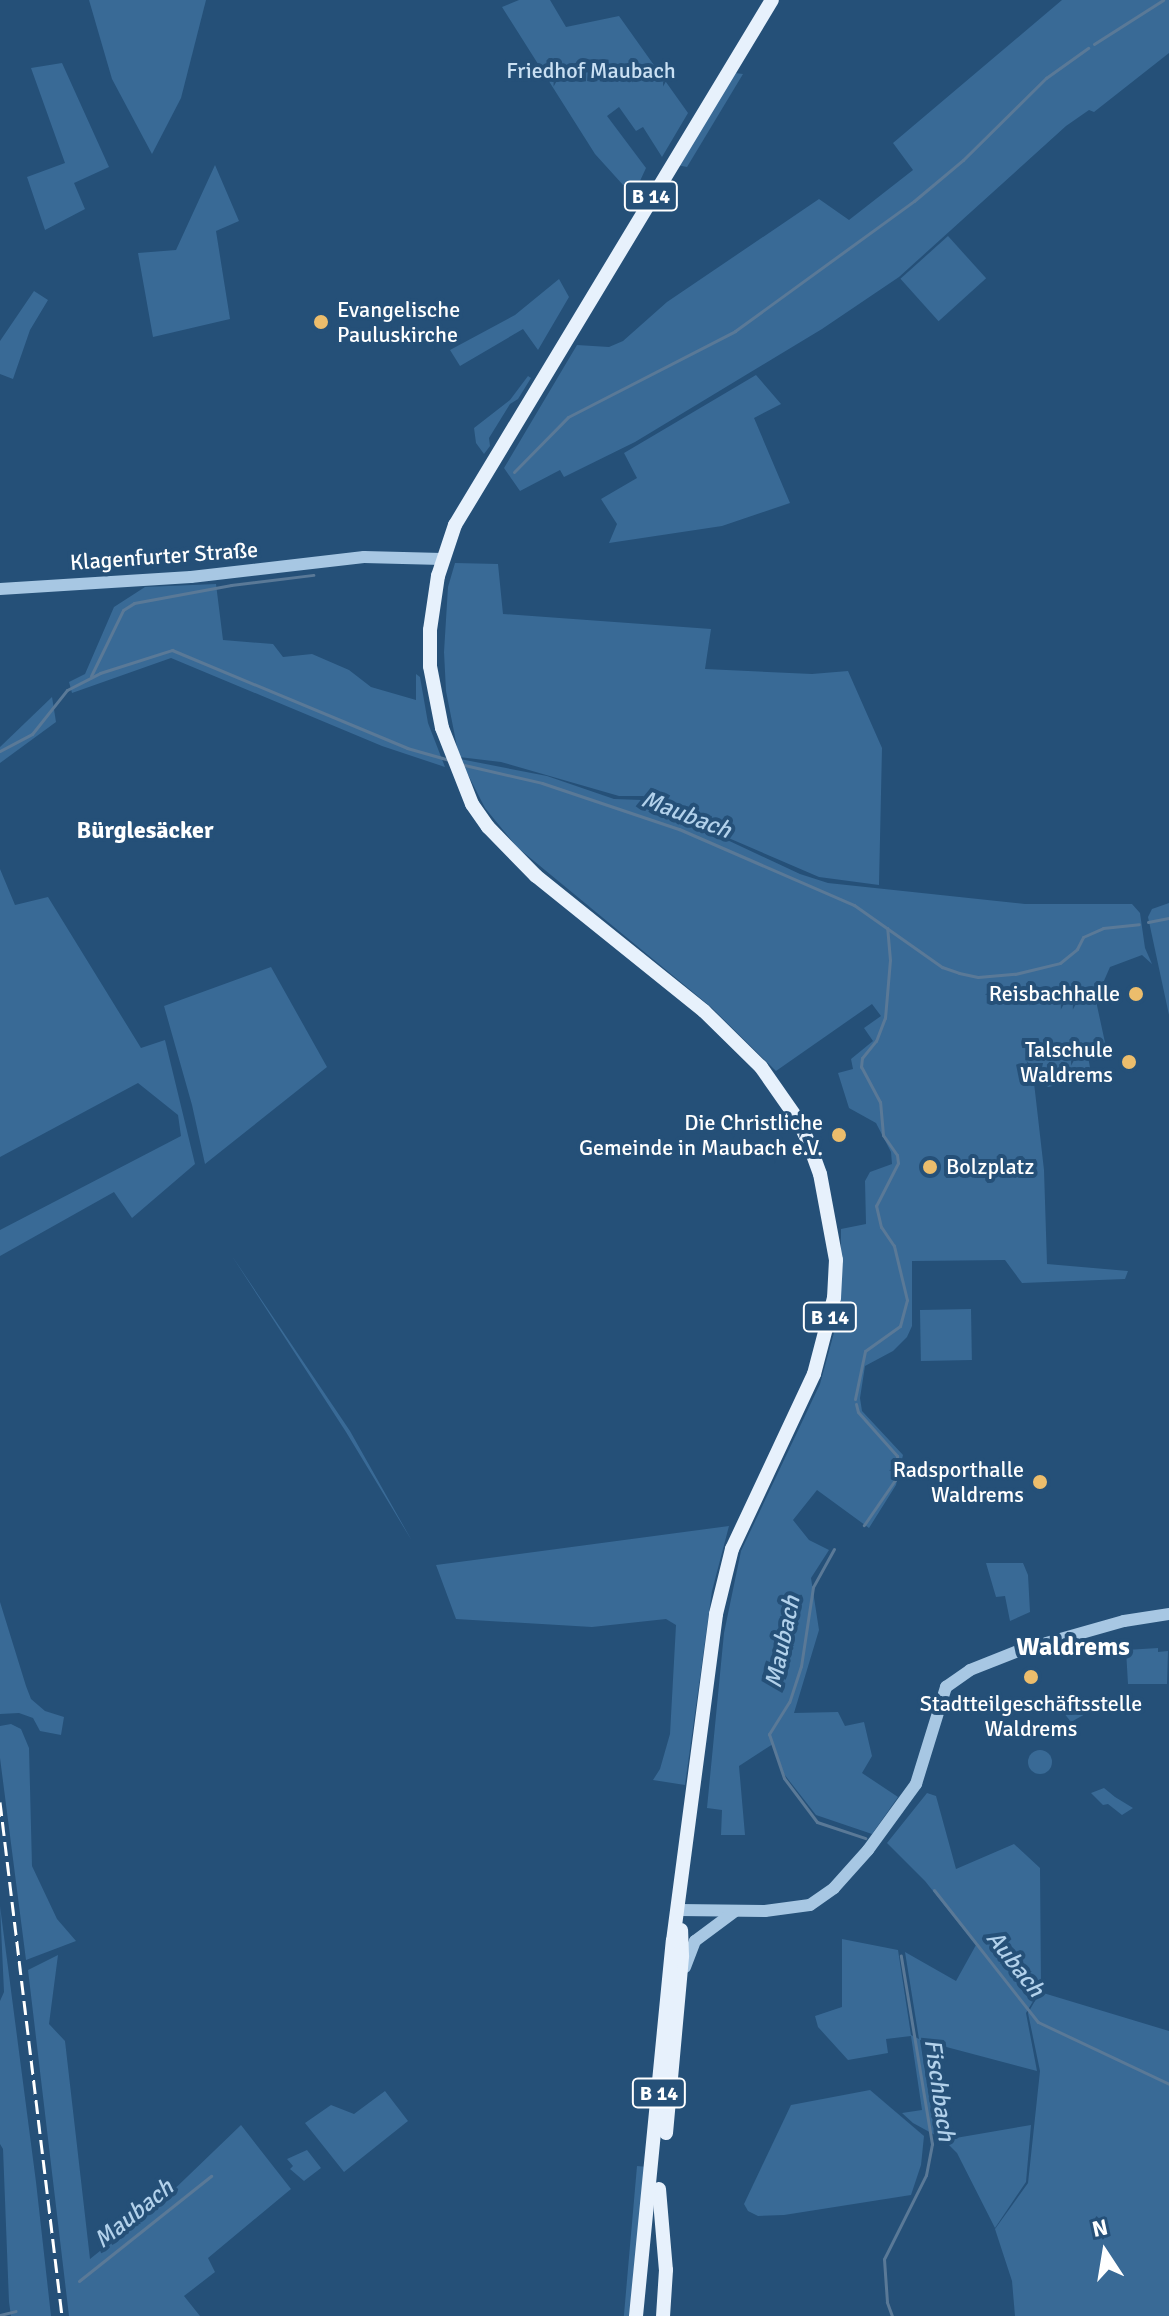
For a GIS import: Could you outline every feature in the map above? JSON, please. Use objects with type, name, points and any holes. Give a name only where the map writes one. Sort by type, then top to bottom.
[{"type":"main road","name":"B 14","points":[[636,2316],[679,1910],[716,1614],[732,1549],[767,1467],[814,1374],[834,1298],[836,1260],[830,1215],[809,1143],[798,1120],[761,1067],[704,1011],[511,852],[479,816],[448,750],[430,666],[430,630],[442,559],[455,525],[772,0]]},
{"type":"main road","name":"B 14","points":[[663,2316],[666,2270],[658,2195],[683,1946],[679,1910]]},
{"type":"street","name":"Klagenfurter Straße","points":[[0,589],[191,577],[330,560],[442,559]]},
{"type":"street","points":[[679,1910],[734,1912],[810,1905],[834,1888],[868,1850],[916,1784],[946,1687],[957,1678],[1010,1654],[1065,1637],[1124,1621],[1169,1614]]},
{"type":"street","points":[[677,2014],[686,1964],[695,1941],[734,1912]]},
{"type":"green space","points":[[89,0],[206,0],[181,98],[152,154],[112,79]]},
{"type":"green space","name":"Friedhof Maubach","points":[[519,0],[550,0],[566,27],[619,16],[688,113],[662,157],[643,127],[636,131],[619,107],[607,116],[646,168],[633,196],[595,154],[502,7]]},
{"type":"green space","points":[[1062,0],[1169,0],[1169,53],[1094,112],[1089,110],[1066,126],[899,277],[822,329],[635,442],[564,477],[560,470],[520,491],[504,468],[577,345],[609,347],[623,341],[667,302],[819,199],[849,220],[913,170],[893,143]]},
{"type":"green space","points":[[62,63],[109,167],[74,183],[85,209],[45,230],[27,177],[65,163],[31,68]]},
{"type":"green space","points":[[735,73],[743,74],[687,167],[677,165]]},
{"type":"green space","points":[[215,165],[239,221],[216,231],[230,319],[153,337],[138,253],[176,250]]},
{"type":"green space","points":[[948,236],[986,278],[939,321],[900,279]]},
{"type":"green space","points":[[559,279],[569,297],[538,350],[523,329],[460,366],[450,350],[515,315]]},
{"type":"green space","points":[[34,291],[48,300],[30,330],[13,379],[0,374],[0,341]]},
{"type":"green space","points":[[756,375],[781,404],[754,418],[790,503],[722,526],[609,543],[617,524],[601,499],[637,478],[624,453]]},
{"type":"green space","points":[[528,376],[531,378],[518,399],[510,404],[489,438],[490,446],[484,454],[476,443],[474,428],[510,400]]},
{"type":"green space","points":[[455,563],[498,564],[503,614],[711,629],[705,669],[812,674],[848,671],[882,748],[879,885],[819,877],[696,824],[643,796],[619,796],[501,762],[459,757],[446,691],[444,652],[448,587]]},
{"type":"green space","points":[[216,584],[223,640],[273,644],[283,657],[312,654],[349,670],[371,687],[416,700],[416,674],[420,677],[428,723],[445,767],[382,746],[171,658],[72,693],[69,682],[85,674],[114,607],[145,587]]},
{"type":"green space","points":[[52,697],[56,722],[0,763],[0,747]]},
{"type":"green space","points":[[460,759],[547,776],[614,799],[642,800],[800,874],[828,883],[1025,904],[1132,904],[1140,913],[1145,948],[1152,964],[1142,955],[1110,967],[1103,983],[1104,998],[1096,1001],[1106,1047],[1087,1051],[1091,1073],[1074,1076],[1075,1081],[1048,1087],[1026,1060],[1033,1074],[1044,1170],[1047,1264],[1128,1271],[1125,1279],[1022,1283],[1005,1260],[912,1261],[912,1326],[907,1337],[893,1351],[865,1366],[860,1398],[862,1411],[903,1455],[896,1485],[869,1528],[817,1490],[793,1520],[809,1540],[829,1550],[811,1578],[819,1630],[794,1713],[838,1712],[845,1726],[864,1722],[872,1756],[862,1773],[898,1797],[872,1834],[816,1815],[784,1774],[773,1744],[739,1766],[745,1835],[721,1835],[722,1810],[707,1808],[724,1633],[741,1551],[820,1384],[841,1307],[841,1229],[866,1224],[865,1181],[870,1172],[892,1164],[891,1152],[876,1123],[849,1108],[838,1073],[853,1069],[851,1059],[873,1041],[864,1028],[881,1016],[872,1004],[776,1071],[711,1007],[517,847],[485,808]]},
{"type":"green space","points":[[0,869],[15,905],[48,897],[141,1048],[165,1040],[195,1164],[132,1218],[114,1192],[0,1256],[0,1230],[181,1136],[178,1115],[138,1083],[0,1157]]},
{"type":"green space","points":[[1169,903],[1169,1015],[1148,917],[1152,909]]},
{"type":"green space","points":[[271,967],[327,1067],[205,1164],[164,1006]]},
{"type":"green space","points":[[232,1256],[350,1431],[412,1541],[346,1432]]},
{"type":"green space","points":[[971,1309],[972,1360],[921,1361],[920,1310]]},
{"type":"green space","points":[[729,1526],[712,1591],[685,1785],[653,1780],[660,1769],[670,1734],[676,1625],[666,1619],[592,1627],[456,1619],[436,1565]]},
{"type":"green space","points":[[986,1563],[1023,1563],[1028,1575],[1030,1612],[1010,1621],[1005,1596],[996,1597]]},
{"type":"green space","points":[[0,1602],[31,1699],[45,1711],[64,1717],[61,1735],[40,1731],[33,1718],[19,1713],[0,1714]]},
{"type":"green space","points":[[1158,1648],[1158,1652],[1168,1651],[1167,1684],[1128,1684],[1126,1650]]},
{"type":"green space","points":[[1080,1695],[1087,1713],[1071,1722],[1057,1704]]},
{"type":"green space","points":[[11,1724],[21,1729],[29,1748],[32,1866],[57,1919],[76,1941],[26,1960],[0,1758],[0,1726]]},
{"type":"green space","points":[[1040,1750],[1049,1753],[1052,1762],[1049,1771],[1040,1774],[1031,1771],[1028,1762],[1031,1753]]},
{"type":"green space","points":[[1104,1788],[1133,1808],[1122,1815],[1108,1804],[1103,1805],[1091,1793]]},
{"type":"green space","points":[[927,1793],[936,1796],[956,1869],[1014,1844],[1040,1868],[1041,1988],[1026,2013],[1037,2071],[920,2040],[934,2128],[938,2135],[913,2123],[902,2113],[922,2110],[911,2036],[886,2039],[888,2053],[848,2060],[818,2027],[815,2016],[842,2007],[842,1939],[898,1950],[911,2035],[919,2039],[905,1952],[956,1981],[976,1945],[925,1881],[887,1843]]},
{"type":"green space","points":[[0,1906],[51,2316],[11,2316],[9,2302],[3,2149],[0,2144],[0,2001],[4,1992]]},
{"type":"green space","points":[[58,1955],[49,2024],[65,2041],[90,2259],[161,2202],[241,2125],[291,2189],[208,2258],[215,2272],[184,2296],[200,2316],[69,2316],[28,1970]]},
{"type":"green space","points":[[1040,1992],[1169,2031],[1169,2316],[1015,2316],[1012,2281],[995,2229],[1028,2183],[1040,2071],[1028,2013]]},
{"type":"green space","points":[[870,2090],[924,2136],[921,2165],[911,2195],[784,2215],[758,2216],[748,2211],[744,2204],[791,2105]]},
{"type":"green space","points":[[385,2091],[408,2121],[344,2172],[305,2123],[331,2105],[354,2114]]},
{"type":"green space","points":[[1031,2125],[1026,2182],[995,2228],[957,2153],[944,2140]]},
{"type":"green space","points":[[307,2150],[321,2168],[304,2181],[290,2169],[293,2166],[287,2159]]},
{"type":"green space","points":[[637,2166],[648,2167],[635,2316],[624,2316]]},
{"type":"waterway","points":[[1094,44],[1163,0]]},
{"type":"waterway","points":[[514,472],[568,417],[735,331],[914,201],[963,160],[1046,78],[1088,48]]},
{"type":"waterway","points":[[91,676],[123,610],[134,603],[231,585],[313,575]]},
{"type":"waterway","name":"Maubach","points":[[0,751],[32,734],[67,690],[100,673],[172,650],[407,748],[449,760]]},
{"type":"waterway","name":"Maubach","points":[[460,764],[542,783],[679,829],[854,905],[942,967],[959,973],[978,977],[1015,974],[1060,963],[1077,949],[1083,937],[1103,928],[1139,924]]},
{"type":"waterway","points":[[1148,922],[1169,918]]},
{"type":"waterway","name":"Maubach","points":[[855,1399],[865,1351],[900,1326],[907,1300],[894,1246],[881,1227],[876,1206],[898,1163],[897,1155],[883,1135],[880,1102],[861,1067],[862,1058],[876,1041],[885,1018],[890,960],[887,928]]},
{"type":"waterway","name":"Maubach","points":[[856,1404],[858,1412],[897,1456],[898,1467],[895,1480],[864,1525]]},
{"type":"waterway","name":"Maubach","points":[[834,1549],[813,1587],[801,1666],[789,1702],[769,1734],[784,1778],[817,1822],[865,1838]]},
{"type":"waterway","name":"Aubach","points":[[934,1890],[1038,2022],[1169,2084]]},
{"type":"waterway","name":"Fischbach","points":[[892,2316],[887,2302],[884,2259],[926,2175],[932,2144],[901,1956]]},
{"type":"waterway","name":"Maubach","points":[[79,2281],[211,2176]]},
{"type":"waterway","name":"Maubach","points":[[0,2315],[16,2311]]},
{"type":"railway","points":[[0,1802],[62,2316]]},
{"type":"place","name":"Evangelische Pauluskirche","points":[[321,322]]},
{"type":"place","name":"Reisbachhalle","points":[[1136,994]]},
{"type":"place","name":"Talschule Waldrems","points":[[1129,1062]]},
{"type":"place","name":"Die Christliche Gemeinde in Maubach e.V.","points":[[839,1135]]},
{"type":"place","name":"Bolzplatz","points":[[930,1167]]},
{"type":"place","name":"Radsporthalle Waldrems","points":[[1040,1482]]},
{"type":"place","name":"Stadtteilgeschäftsstelle Waldrems","points":[[1031,1677]]},
{"type":"district","name":"Bürglesäcker","points":[[145,831]]},
{"type":"district","name":"Waldrems","points":[[1073,1648]]}]
